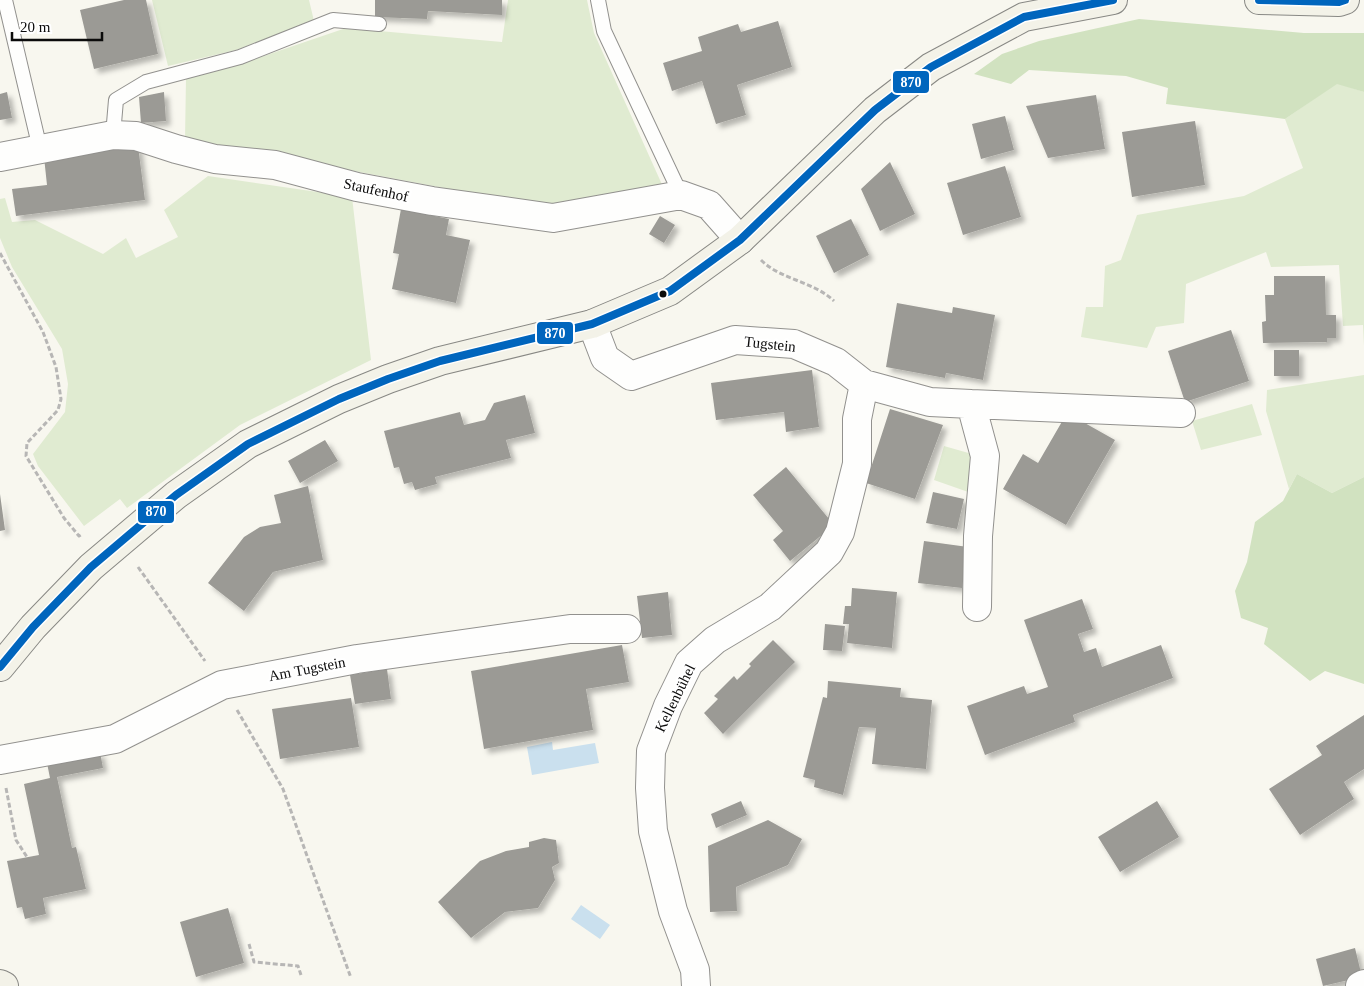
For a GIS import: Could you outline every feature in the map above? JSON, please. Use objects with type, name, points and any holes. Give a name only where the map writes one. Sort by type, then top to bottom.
[{"type":"main road","points":[[0,667],[33,627],[91,567],[176,495],[248,444],[339,399],[388,379],[440,361],[592,324],[670,291],[749,249],[875,110],[931,67],[1024,16],[1113,0]]},
{"type":"main road","points":[[1259,0],[1345,0]]},
{"type":"main road","points":[[0,984],[4,986]]},
{"type":"street","name":"Staufenhof","points":[[0,157],[114,135],[136,136],[214,159],[275,165],[357,187],[432,201],[553,218],[681,195]]},
{"type":"street","points":[[681,195],[708,205],[749,249]]},
{"type":"street","name":"Tugstein","points":[[592,324],[605,358],[631,376],[735,340],[794,344],[836,362],[864,384],[930,402],[1181,413]]},
{"type":"street","name":"Kellenbühel","points":[[696,986],[695,970],[673,911],[653,830],[650,788],[651,751],[668,706],[689,663],[715,640],[770,607],[829,552],[840,532],[847,511],[857,464],[857,419],[864,384]]},
{"type":"street","points":[[970,404],[985,456],[978,536],[976,607]]},
{"type":"street","name":"Am Tugstein","points":[[1,770],[115,739],[222,685],[358,659],[570,629],[627,629]]},
{"type":"street","points":[[1360,986],[1364,984]]},
{"type":"lane","points":[[5,0],[40,149]]},
{"type":"lane","points":[[598,0],[604,31],[681,195]]},
{"type":"lane","points":[[114,135],[116,100],[146,82],[240,57],[333,20],[379,24]]},
{"type":"path","points":[[749,249],[769,268],[825,292],[834,300]]},
{"type":"path","points":[[0,253],[43,332],[56,367],[61,399],[58,410],[27,444],[26,456],[64,518],[79,536],[87,530]]},
{"type":"path","points":[[136,565],[222,685],[283,789],[351,978]]},
{"type":"path","points":[[1,770],[8,795],[16,840],[27,857]]},
{"type":"path","points":[[249,944],[254,962],[298,966],[301,975]]},
{"type":"green space","points":[[152,0],[309,0],[314,21],[236,50],[168,66]]},
{"type":"green space","points":[[508,0],[587,0],[594,33],[664,189],[585,205],[523,203],[185,139],[186,78],[255,59],[346,28],[502,42]]},
{"type":"green space","points":[[1139,19],[1304,33],[1364,33],[1364,92],[1337,84],[1285,119],[1166,104],[1168,88],[1126,76],[1029,70],[1011,84],[974,74],[1002,54],[1039,41]]},
{"type":"green space","points":[[1337,83],[1364,92],[1364,346],[1363,325],[1343,326],[1339,265],[1271,267],[1266,252],[1186,284],[1184,323],[1156,327],[1147,348],[1081,337],[1086,307],[1103,307],[1105,266],[1121,260],[1137,215],[1244,196],[1303,168],[1285,119]]},
{"type":"green space","points":[[208,176],[352,197],[371,360],[240,425],[127,508],[120,499],[84,526],[38,466],[33,454],[65,412],[68,384],[62,349],[12,267],[0,238],[0,199],[5,198],[12,222],[35,220],[103,254],[126,238],[136,258],[178,237],[164,210]]},
{"type":"green space","points":[[1364,375],[1364,477],[1332,493],[1297,474],[1289,489],[1266,411],[1267,390]]},
{"type":"green space","points":[[1252,404],[1262,435],[1201,450],[1192,421]]},
{"type":"green space","points":[[944,446],[972,454],[971,493],[934,480]]},
{"type":"green space","points":[[1297,474],[1332,493],[1364,477],[1364,684],[1325,671],[1310,681],[1264,644],[1268,628],[1241,618],[1235,591],[1247,562],[1255,522],[1283,501]]},
{"type":"water","points":[[552,742],[553,750],[595,743],[599,763],[532,775],[527,747]]},
{"type":"water","points":[[581,905],[610,925],[600,939],[571,919]]},
{"type":"building","points":[[124,0],[146,0],[158,54],[94,69],[80,10]]},
{"type":"building","points":[[375,0],[502,0],[502,15],[428,11],[427,19],[375,17]]},
{"type":"building","points":[[778,21],[792,67],[737,85],[746,115],[716,124],[702,81],[672,91],[663,63],[702,51],[698,37],[738,24],[741,32]]},
{"type":"building","points":[[7,92],[12,118],[0,120],[0,94]]},
{"type":"building","points":[[164,92],[166,121],[141,123],[139,97]]},
{"type":"building","points":[[1096,95],[1105,149],[1048,158],[1026,106]]},
{"type":"building","points":[[1005,116],[1014,150],[981,159],[972,124]]},
{"type":"building","points":[[1195,121],[1205,185],[1132,197],[1122,132]]},
{"type":"building","points":[[138,146],[145,200],[16,216],[12,189],[47,185],[44,157]]},
{"type":"building","points":[[890,162],[915,214],[880,231],[861,189]]},
{"type":"building","points":[[1005,166],[1021,217],[963,235],[947,183]]},
{"type":"building","points":[[401,209],[449,219],[446,235],[470,240],[456,303],[392,289],[399,254],[393,253]]},
{"type":"building","points":[[660,216],[675,225],[664,243],[649,234]]},
{"type":"building","points":[[851,219],[869,255],[834,273],[816,236]]},
{"type":"building","points":[[1274,276],[1325,276],[1326,315],[1336,315],[1336,338],[1327,338],[1327,342],[1263,343],[1262,322],[1266,321],[1265,295],[1274,295]]},
{"type":"building","points":[[897,303],[952,313],[953,307],[995,315],[983,380],[946,373],[945,378],[886,367]]},
{"type":"building","points":[[1231,330],[1249,381],[1185,402],[1168,351]]},
{"type":"building","points":[[1274,350],[1299,350],[1299,376],[1274,376]]},
{"type":"building","points":[[812,370],[819,427],[786,432],[784,412],[716,420],[711,383]]},
{"type":"building","points":[[525,395],[535,433],[506,440],[511,458],[435,477],[437,484],[415,490],[412,482],[404,484],[399,467],[394,468],[384,431],[460,412],[464,425],[485,420],[494,403]]},
{"type":"building","points":[[890,409],[943,425],[915,499],[866,483]]},
{"type":"building","points":[[1067,413],[1115,440],[1066,525],[1003,489],[1023,454],[1038,463]]},
{"type":"building","points":[[325,440],[338,461],[300,483],[288,461]]},
{"type":"building","points":[[786,467],[834,525],[790,561],[773,540],[783,531],[753,495]]},
{"type":"building","points":[[308,486],[323,560],[273,572],[244,611],[208,583],[244,537],[260,527],[281,523],[274,495]]},
{"type":"building","points":[[933,492],[964,499],[957,529],[926,523]]},
{"type":"building","points":[[0,494],[5,530],[0,531]]},
{"type":"building","points":[[924,541],[968,547],[962,588],[918,583]]},
{"type":"building","points":[[852,588],[897,592],[892,648],[847,643],[849,624],[843,624],[845,606],[851,606]]},
{"type":"building","points":[[668,592],[672,635],[642,638],[637,596]]},
{"type":"building","points":[[1082,599],[1093,629],[1078,634],[1084,652],[1096,648],[1102,667],[1161,645],[1173,678],[1073,715],[1075,722],[985,755],[967,706],[1024,686],[1027,694],[1048,687],[1024,620]]},
{"type":"building","points":[[825,624],[845,626],[842,651],[823,650]]},
{"type":"building","points":[[773,640],[795,662],[723,734],[704,713],[718,699],[714,696],[734,676],[737,680],[751,666],[749,664]]},
{"type":"building","points":[[622,645],[629,682],[586,689],[593,730],[484,749],[471,671]]},
{"type":"building","points":[[387,669],[391,699],[355,704],[350,675]]},
{"type":"building","points":[[828,681],[901,688],[900,697],[932,700],[926,769],[872,764],[876,728],[859,727],[843,795],[814,787],[815,780],[803,777],[823,697],[827,698]]},
{"type":"building","points":[[351,698],[359,747],[280,759],[272,709]]},
{"type":"building","points":[[1364,715],[1364,769],[1344,782],[1354,799],[1300,835],[1269,789],[1322,755],[1316,746]]},
{"type":"building","points":[[100,752],[103,768],[57,777],[72,848],[76,847],[86,889],[43,898],[46,914],[25,919],[22,907],[17,908],[7,861],[39,855],[24,784],[50,778],[47,763]]},
{"type":"building","points":[[741,801],[747,815],[716,828],[711,814]]},
{"type":"building","points":[[1157,801],[1179,837],[1120,872],[1098,837]]},
{"type":"building","points":[[768,820],[802,839],[788,865],[736,887],[737,911],[710,912],[708,846]]},
{"type":"building","points":[[544,838],[556,840],[559,863],[552,867],[555,880],[538,908],[505,912],[471,938],[438,902],[480,861],[506,851],[529,847],[529,842]]},
{"type":"building","points":[[228,908],[244,963],[196,977],[180,922]]},
{"type":"building","points":[[1355,948],[1362,977],[1323,986],[1316,959]]},
{"type":"transit line","name":"870","points":[[0,667],[33,627],[91,567],[176,495],[248,444],[339,399],[388,379],[440,361],[592,324],[670,291],[740,240],[875,110],[931,67],[1024,17],[1113,0]]},
{"type":"transit line","name":"870","points":[[1259,0],[1339,2],[1345,0]]}]
